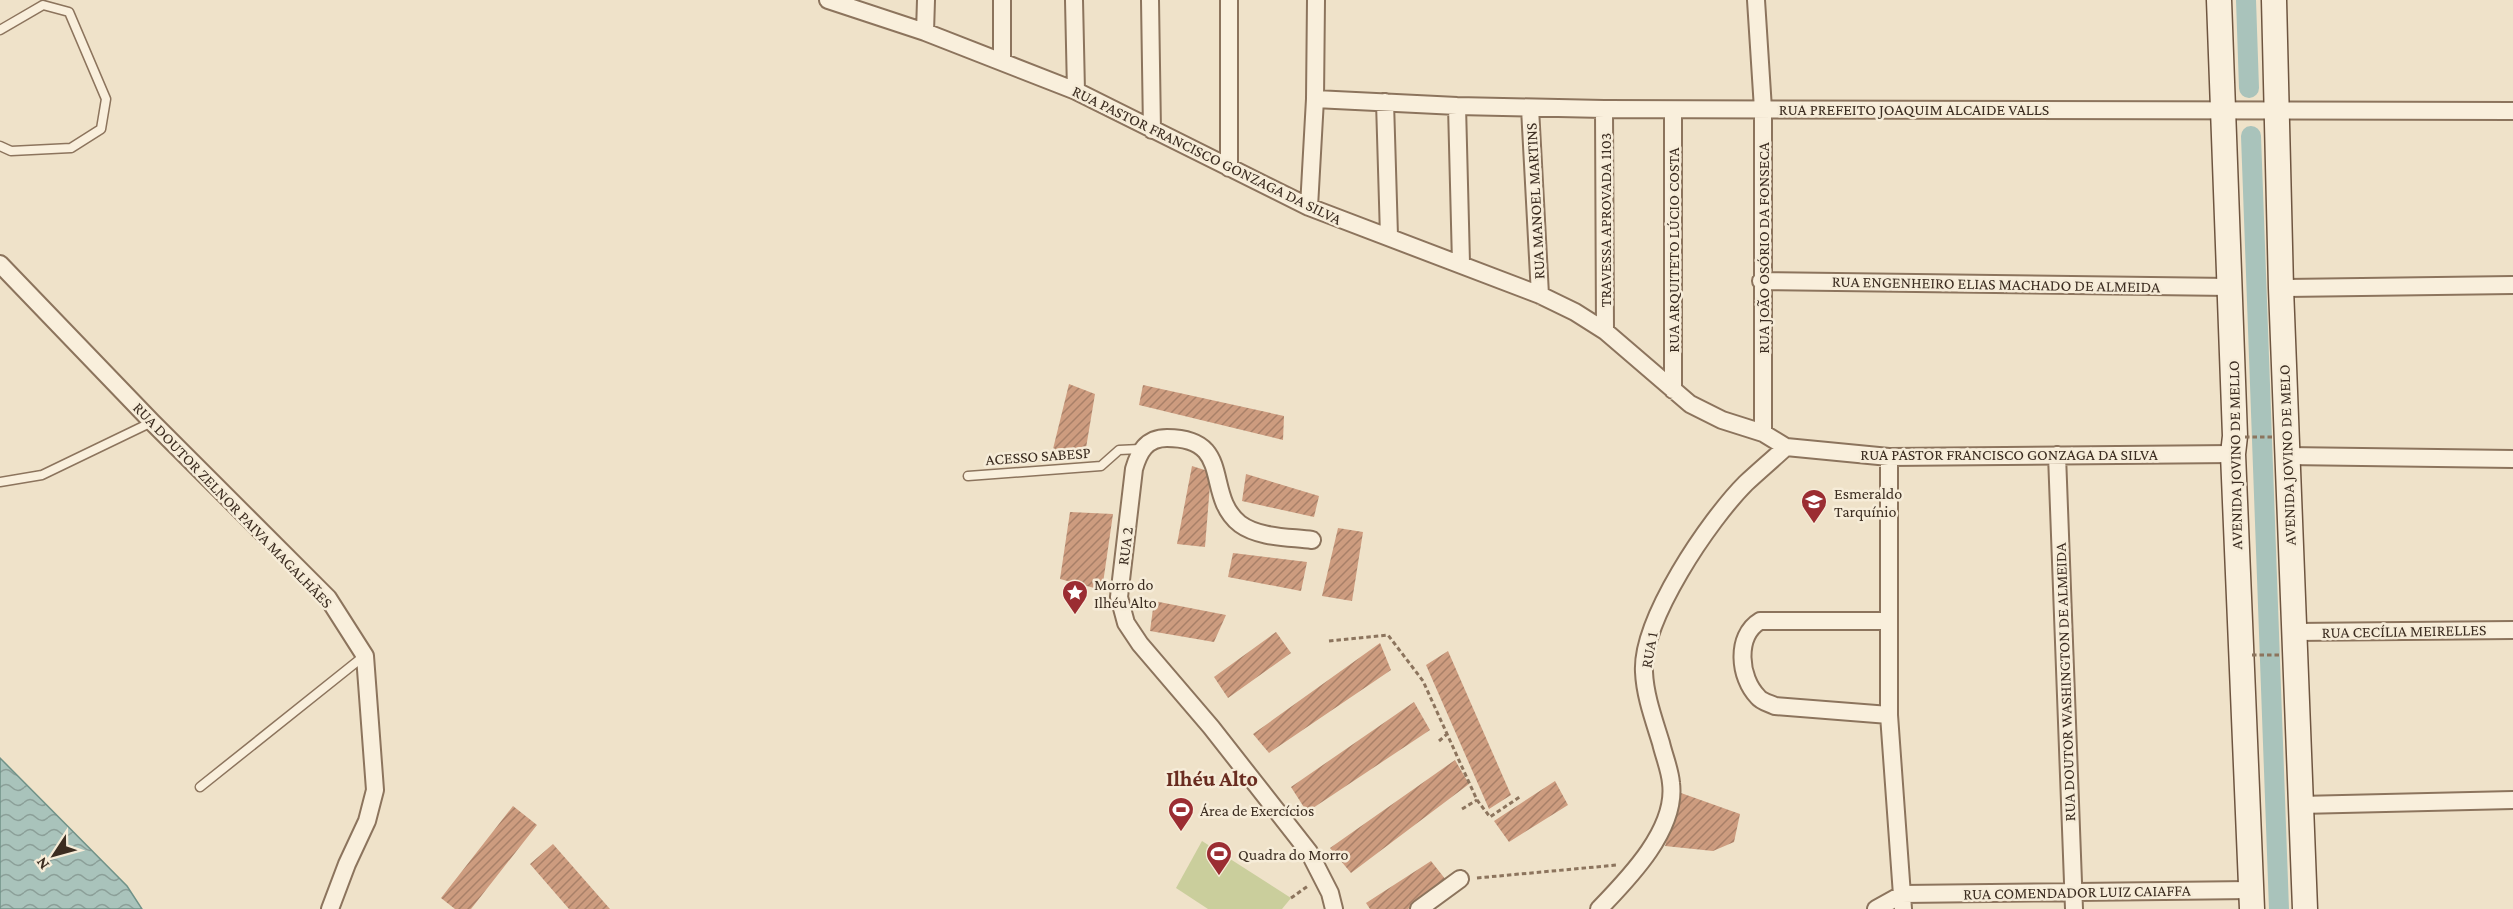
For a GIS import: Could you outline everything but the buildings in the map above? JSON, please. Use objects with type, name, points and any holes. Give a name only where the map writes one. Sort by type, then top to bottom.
[{"type":"main road","name":"AVENIDA JOVINO DE MELLO","points":[[2219,0],[2235,436],[2239,446],[2251,900]]},
{"type":"main road","name":"AVENIDA JOVINO DE MELO","points":[[2274,0],[2281,288],[2305,909]]},
{"type":"street","name":"RUA PASTOR FRANCISCO GONZAGA DA SILVA","points":[[828,0],[872,7],[925,33],[1076,91],[1309,207],[1540,295],[1575,312],[1605,331],[1690,404],[1722,420],[1763,433]]},
{"type":"street","points":[[925,33],[926,0]]},
{"type":"street","points":[[1002,0],[1002,62]]},
{"type":"street","points":[[1074,0],[1076,91]]},
{"type":"street","points":[[1150,0],[1152,130]]},
{"type":"street","points":[[1229,0],[1229,168]]},
{"type":"street","points":[[1309,207],[1315,99],[1316,0]]},
{"type":"street","name":"RUA JOÃO OSÓRIO DA FONSECA","points":[[1756,0],[1763,109],[1761,280],[1763,433]]},
{"type":"street","name":"RUA PREFEITO JOAQUIM ALCAIDE VALLS","points":[[1315,99],[1457,106],[1673,110],[2513,111]]},
{"type":"street","points":[[1385,102],[1389,236]]},
{"type":"street","points":[[1457,106],[1461,263]]},
{"type":"street","name":"RUA MANOEL MARTINS","points":[[1530,108],[1540,295]]},
{"type":"street","name":"TRAVESSA APROVADA 1103","points":[[1604,109],[1605,331]]},
{"type":"street","name":"RUA ARQUITETO LÚCIO COSTA","points":[[1673,110],[1673,390]]},
{"type":"street","name":"RUA DOUTOR ZELNOR PAIVA MAGALHÃES","points":[[0,264],[152,422],[328,598],[365,656],[375,790],[367,821],[330,909]]},
{"type":"street","name":"RUA ENGENHEIRO ELIAS MACHADO DE ALMEIDA","points":[[1761,280],[2230,288]]},
{"type":"street","points":[[2281,288],[2513,285]]},
{"type":"street","points":[[1763,433],[1786,447]]},
{"type":"street","points":[[1140,449],[1149,442],[1164,438],[1185,439],[1197,445],[1210,456],[1216,468],[1222,499],[1230,514],[1242,525],[1258,532],[1312,540]]},
{"type":"street","name":"RUA PASTOR FRANCISCO GONZAGA DA SILVA","points":[[1786,447],[1889,457],[2057,454],[2239,446]]},
{"type":"street","name":"RUA 1","points":[[1599,909],[1639,863],[1661,831],[1672,800],[1671,782],[1647,693],[1644,672],[1646,648],[1655,620],[1691,553],[1744,485],[1786,447]]},
{"type":"street","name":"RUA 2","points":[[1140,449],[1134,469],[1119,597],[1126,623],[1140,644],[1211,727],[1309,852],[1330,893],[1334,909]]},
{"type":"street","name":"RUA DOUTOR WASHINGTON DE ALMEIDA","points":[[2057,454],[2073,901]]},
{"type":"street","points":[[2287,456],[2513,459]]},
{"type":"street","points":[[1876,909],[1903,902],[1889,715],[1889,457]]},
{"type":"street","points":[[1889,621],[1760,621],[1747,634],[1743,645],[1746,677],[1758,697],[1775,706],[1889,715]]},
{"type":"street","name":"RUA CECÍLIA MEIRELLES","points":[[2294,632],[2513,630]]},
{"type":"street","points":[[2300,805],[2513,800]]},
{"type":"street","points":[[1419,909],[1460,879]]},
{"type":"street","name":"RUA COMENDADOR LUIZ CAIAFFA","points":[[1903,902],[2251,900]]},
{"type":"lane","points":[[0,30],[43,5],[69,12],[106,99],[102,129],[71,148],[11,151],[0,146]]},
{"type":"lane","points":[[0,482],[42,475],[152,422]]},
{"type":"lane","name":"ACESSO SABESP","points":[[968,476],[1101,466],[1119,450],[1140,449]]},
{"type":"lane","points":[[201,787],[365,656]]},
{"type":"path","points":[[2239,446],[2272,437]]},
{"type":"path","points":[[1329,641],[1388,635],[1423,681],[1477,800],[1490,817],[1521,796]]},
{"type":"path","points":[[2252,655],[2281,654]]},
{"type":"path","points":[[1411,676],[1415,670]]},
{"type":"path","points":[[1439,741],[1447,734]]},
{"type":"path","points":[[1462,808],[1477,800]]},
{"type":"path","points":[[1460,879],[1639,863]]},
{"type":"green space","name":"Quadra do Morro","points":[[1202,841],[1291,898],[1282,909],[1208,909],[1176,888]]},
{"type":"water","points":[[0,758],[127,886],[142,909],[0,909]]},
{"type":"waterway","points":[[2246,0],[2249,88]]},
{"type":"waterway","points":[[2251,136],[2279,909]]},
{"type":"place","name":"Esmeraldo Tarquínio","points":[[1814,525]]},
{"type":"place","name":"Morro do Ilhéu Alto","points":[[1075,616]]},
{"type":"place","name":"Área de Exercícios","points":[[1181,833]]},
{"type":"place","name":"Quadra do Morro","points":[[1219,877]]},
{"type":"district","name":"Ilhéu Alto","points":[[1212,778]]}]
